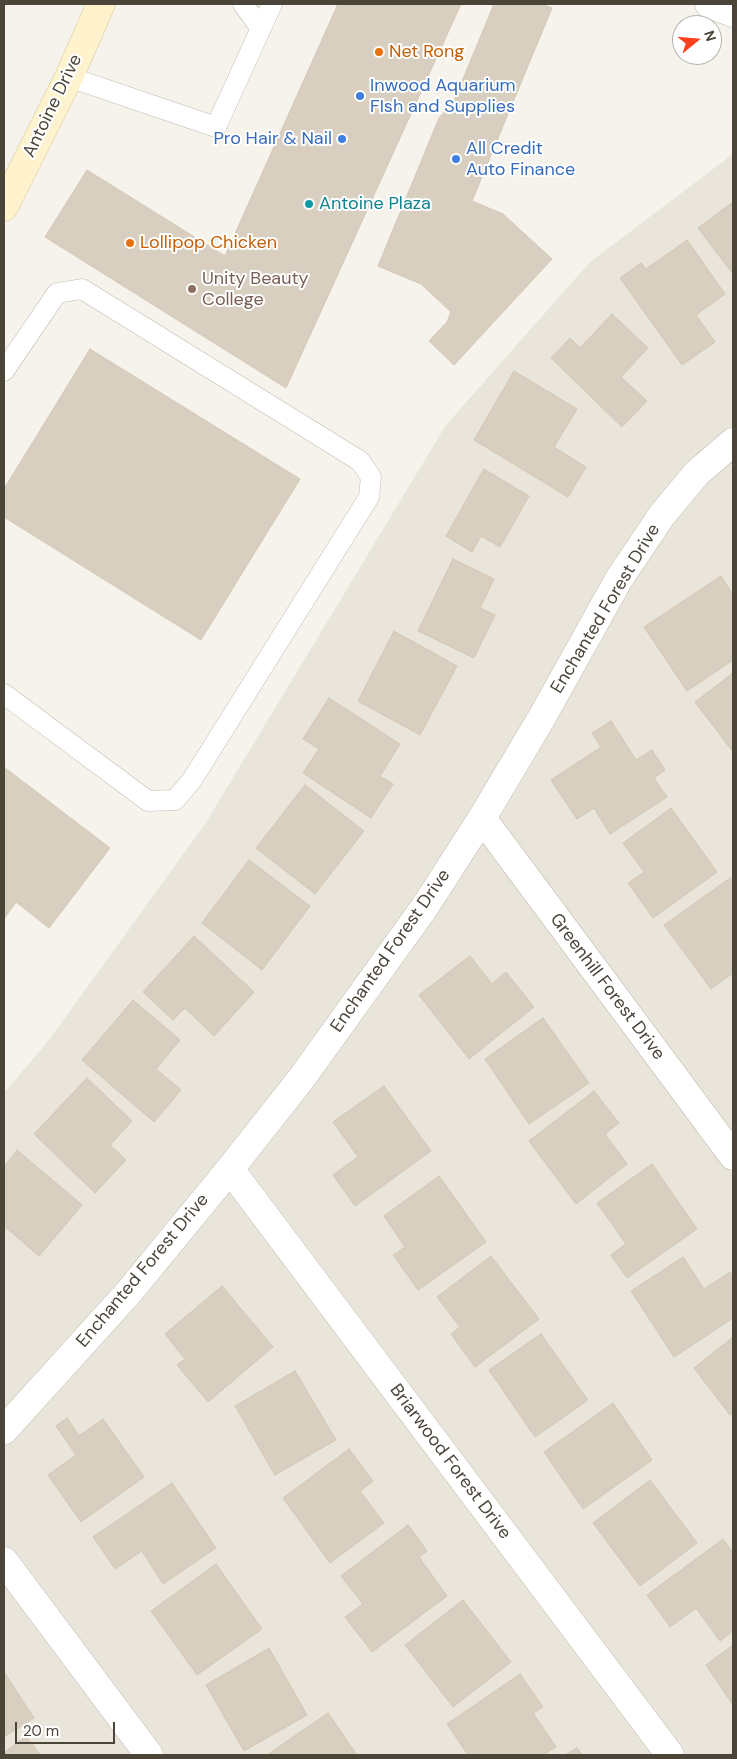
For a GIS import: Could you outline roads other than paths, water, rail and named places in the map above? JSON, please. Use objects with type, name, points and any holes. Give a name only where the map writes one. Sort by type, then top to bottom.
[{"type":"main road","name":"Antoine Drive","points":[[4,207],[69,76],[101,4]]},
{"type":"street","points":[[709,4],[733,13]]},
{"type":"street","name":"Enchanted Forest Drive","points":[[4,1430],[129,1292],[301,1079],[424,908],[482,818],[541,719],[619,579],[662,515],[697,473],[730,453]]},
{"type":"street","name":"Greenhill Forest Drive","points":[[482,818],[733,1156]]},
{"type":"street","name":"Briarwood Forest Drive","points":[[230,1169],[670,1755]]},
{"type":"street","points":[[4,1561],[149,1755]]},
{"type":"lane","points":[[243,4],[261,29]]},
{"type":"lane","points":[[69,76],[216,127],[272,4]]},
{"type":"lane","points":[[4,371],[57,293],[82,289],[360,461],[371,477],[369,497],[192,780],[175,800],[148,801],[4,694]]},
{"type":"place","name":"Net Rong","points":[[379,52]]},
{"type":"place","name":"Inwood Aquarium FIsh and Supplies","points":[[360,96]]},
{"type":"place","name":"Pro Hair & Nail","points":[[342,139]]},
{"type":"place","name":"All Credit Auto Finance","points":[[456,159]]},
{"type":"place","name":"Antoine Plaza","points":[[309,204]]},
{"type":"place","name":"Lollipop Chicken","points":[[130,243]]},
{"type":"place","name":"Unity Beauty College","points":[[192,289]]}]
